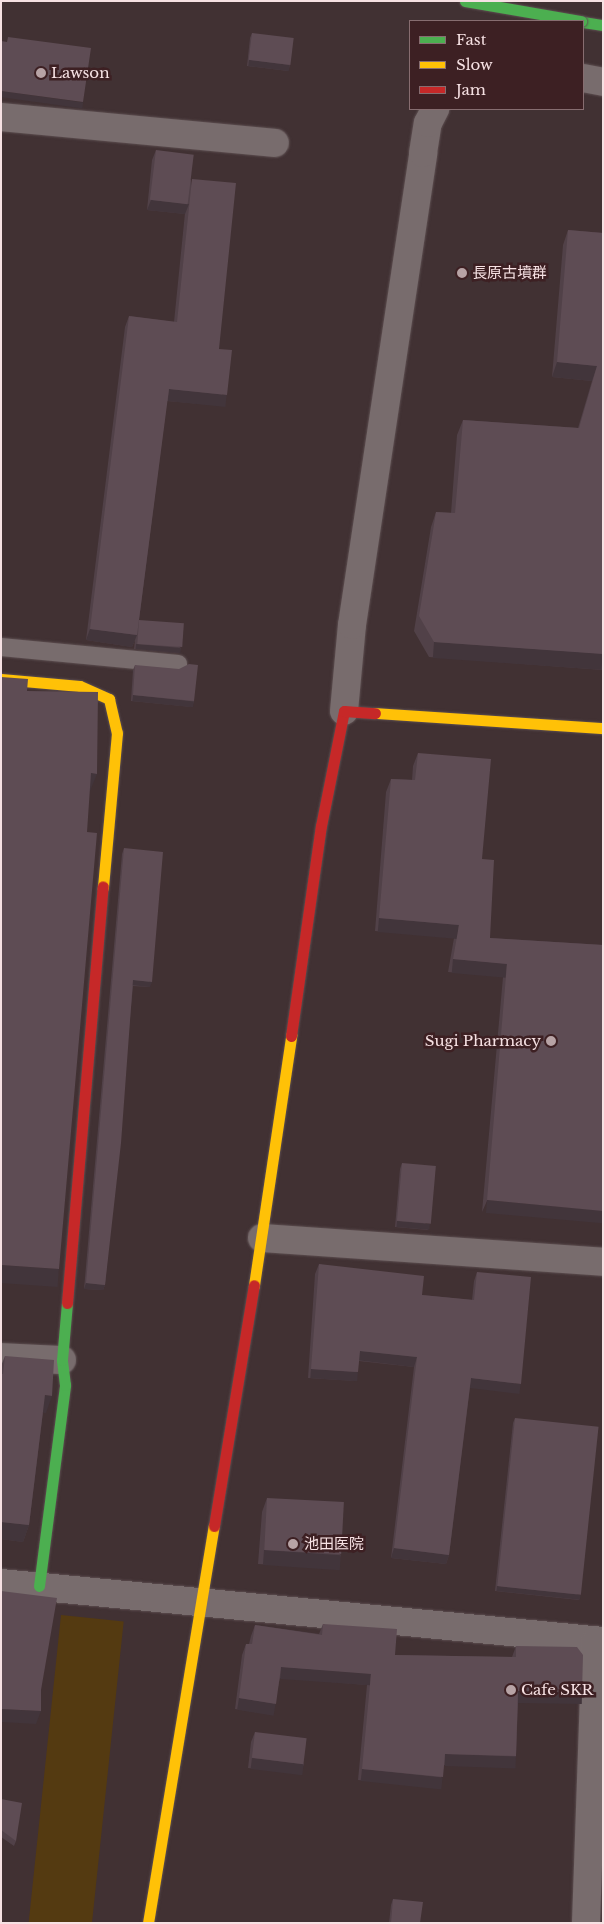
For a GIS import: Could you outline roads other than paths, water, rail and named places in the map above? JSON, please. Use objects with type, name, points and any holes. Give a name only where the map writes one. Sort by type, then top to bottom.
[{"type":"street","points":[[465,1],[576,20]]},
{"type":"street","points":[[485,1],[489,20]]},
{"type":"street","points":[[584,21],[603,25]]},
{"type":"street","points":[[584,78],[603,82]]},
{"type":"street","points":[[148,1923],[262,1238],[321,826],[344,711],[352,625],[421,162],[428,123],[434,110]]},
{"type":"street","points":[[1,117],[275,143]]},
{"type":"street","points":[[1,678],[80,686],[109,699],[117,733],[62,1360],[65,1385],[39,1586]]},
{"type":"street","points":[[344,711],[603,728]]},
{"type":"street","points":[[262,1238],[603,1262]]},
{"type":"street","points":[[1,1357],[62,1360]]},
{"type":"street","points":[[1,1583],[600,1641],[586,1923]]},
{"type":"lane","points":[[1,647],[178,664]]},
{"type":"place","name":"Lawson","points":[[41,73]]},
{"type":"place","name":"長原古墳群","points":[[462,273]]},
{"type":"place","name":"Sugi Pharmacy","points":[[551,1041]]},
{"type":"place","name":"池田医院","points":[[293,1544]]},
{"type":"place","name":"Cafe SKR","points":[[511,1690]]}]
